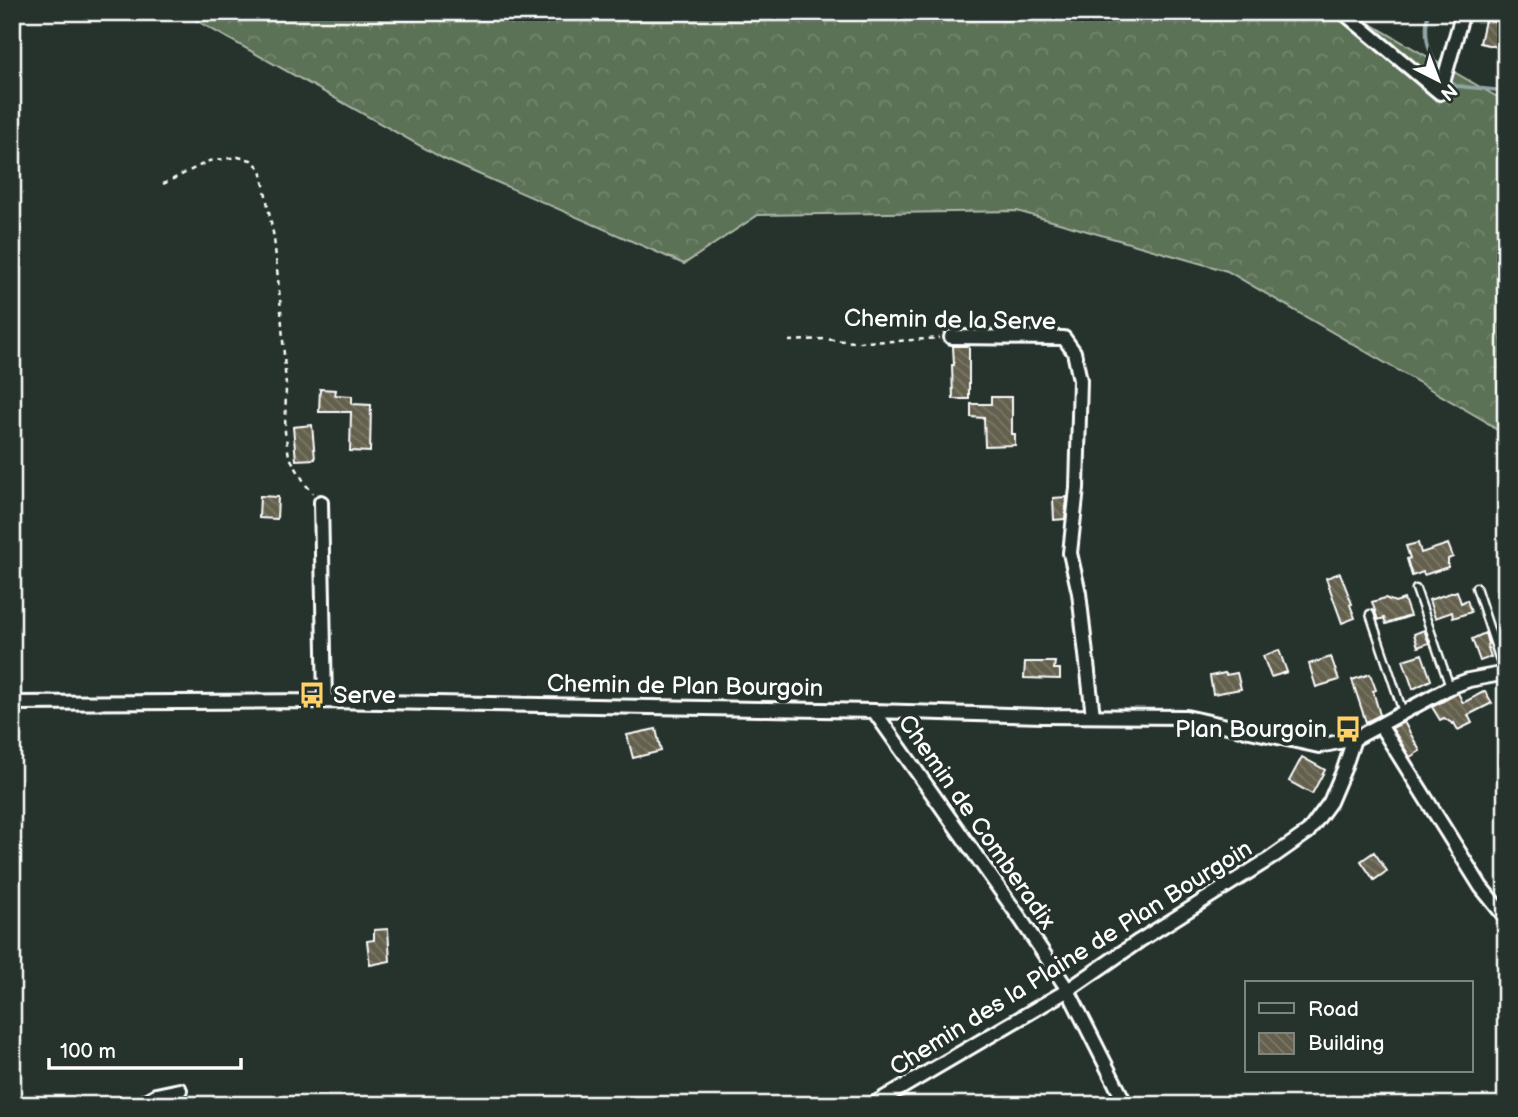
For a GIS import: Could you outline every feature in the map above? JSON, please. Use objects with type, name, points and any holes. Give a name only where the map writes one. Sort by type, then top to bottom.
[{"type":"street","points":[[1343,12],[1440,93],[1463,12]]},
{"type":"street","name":"Chemin de la Serve","points":[[951,337],[1064,338],[1074,352],[1080,380],[1077,488],[1070,553],[1079,593],[1093,716]]},
{"type":"street","points":[[321,502],[325,701]]},
{"type":"street","name":"Chemin de Plan Bourgoin","points":[[12,703],[325,701],[1186,717],[1319,746],[1354,739],[1450,687],[1505,673]]},
{"type":"street","name":"Chemin de Comberadix","points":[[874,711],[1068,990],[1125,1105]]},
{"type":"street","points":[[1380,725],[1481,887],[1506,918]]},
{"type":"street","name":"Chemin des la Plaine de Plan Bourgoin","points":[[872,1105],[1068,990],[1139,941],[1271,859],[1308,832],[1331,802],[1354,739]]},
{"type":"street","points":[[138,1105],[156,1095],[180,1090]]},
{"type":"lane","points":[[1476,587],[1505,673]]},
{"type":"lane","points":[[1416,589],[1450,687]]},
{"type":"lane","points":[[1370,614],[1403,712]]},
{"type":"path","points":[[163,184],[209,161],[238,158],[251,160],[261,169],[275,250],[286,386],[285,432],[289,456],[306,485],[321,502]]},
{"type":"path","name":"Chemin de la Serve","points":[[789,341],[898,341],[951,337]]},
{"type":"green space","points":[[181,12],[1350,12],[1506,102],[1506,437],[1485,421],[1227,271],[1017,211],[758,215],[684,264],[444,159]]},
{"type":"building","points":[[1485,20],[1506,25],[1506,49],[1480,43]]},
{"type":"building","points":[[953,346],[969,346],[969,399],[953,399]]},
{"type":"building","points":[[320,389],[336,390],[335,395],[352,396],[352,404],[371,405],[370,452],[350,451],[351,412],[319,412]]},
{"type":"building","points":[[991,397],[1012,397],[1012,434],[1015,434],[1015,445],[985,446],[984,418],[971,417],[971,404],[991,404]]},
{"type":"building","points":[[312,425],[315,459],[296,460],[293,427]]},
{"type":"building","points":[[260,496],[278,497],[277,519],[259,518]]},
{"type":"building","points":[[1067,497],[1065,519],[1054,520],[1053,498]]},
{"type":"building","points":[[1418,543],[1421,553],[1448,544],[1453,557],[1448,559],[1448,567],[1412,576],[1406,546]]},
{"type":"building","points":[[1340,573],[1355,618],[1342,623],[1326,578]]},
{"type":"building","points":[[1457,591],[1461,603],[1467,600],[1471,612],[1453,618],[1452,612],[1435,618],[1429,600]]},
{"type":"building","points":[[1385,598],[1395,602],[1404,599],[1410,616],[1386,624],[1384,618],[1378,620],[1372,602]]},
{"type":"building","points":[[1424,630],[1429,643],[1418,647],[1414,634]]},
{"type":"building","points":[[1485,633],[1491,657],[1480,661],[1472,639]]},
{"type":"building","points":[[1279,650],[1287,672],[1271,677],[1263,656]]},
{"type":"building","points":[[1422,654],[1431,680],[1413,689],[1403,660]]},
{"type":"building","points":[[1331,657],[1339,680],[1316,687],[1309,664]]},
{"type":"building","points":[[1025,662],[1055,662],[1054,669],[1060,669],[1060,679],[1024,678]]},
{"type":"building","points":[[1237,673],[1241,689],[1213,694],[1210,676]]},
{"type":"building","points":[[1370,674],[1380,715],[1366,722],[1352,680]]},
{"type":"building","points":[[1485,691],[1492,703],[1468,715],[1472,723],[1458,730],[1454,723],[1444,718],[1440,720],[1432,707],[1458,693],[1463,703]]},
{"type":"building","points":[[1404,722],[1420,751],[1410,757],[1392,728]]},
{"type":"building","points":[[656,729],[661,751],[633,758],[627,735]]},
{"type":"building","points":[[1302,757],[1325,770],[1312,794],[1289,781]]},
{"type":"building","points":[[1374,852],[1387,871],[1374,880],[1361,861]]},
{"type":"building","points":[[388,929],[390,961],[370,965],[367,941],[374,940],[374,930]]},
{"type":"waterway","points":[[1428,12],[1428,42],[1439,70]]},
{"type":"waterway","points":[[1454,84],[1506,91]]},
{"type":"place","name":"Serve","points":[[312,695]]},
{"type":"place","name":"Plan Bourgoin","points":[[1348,729]]}]
